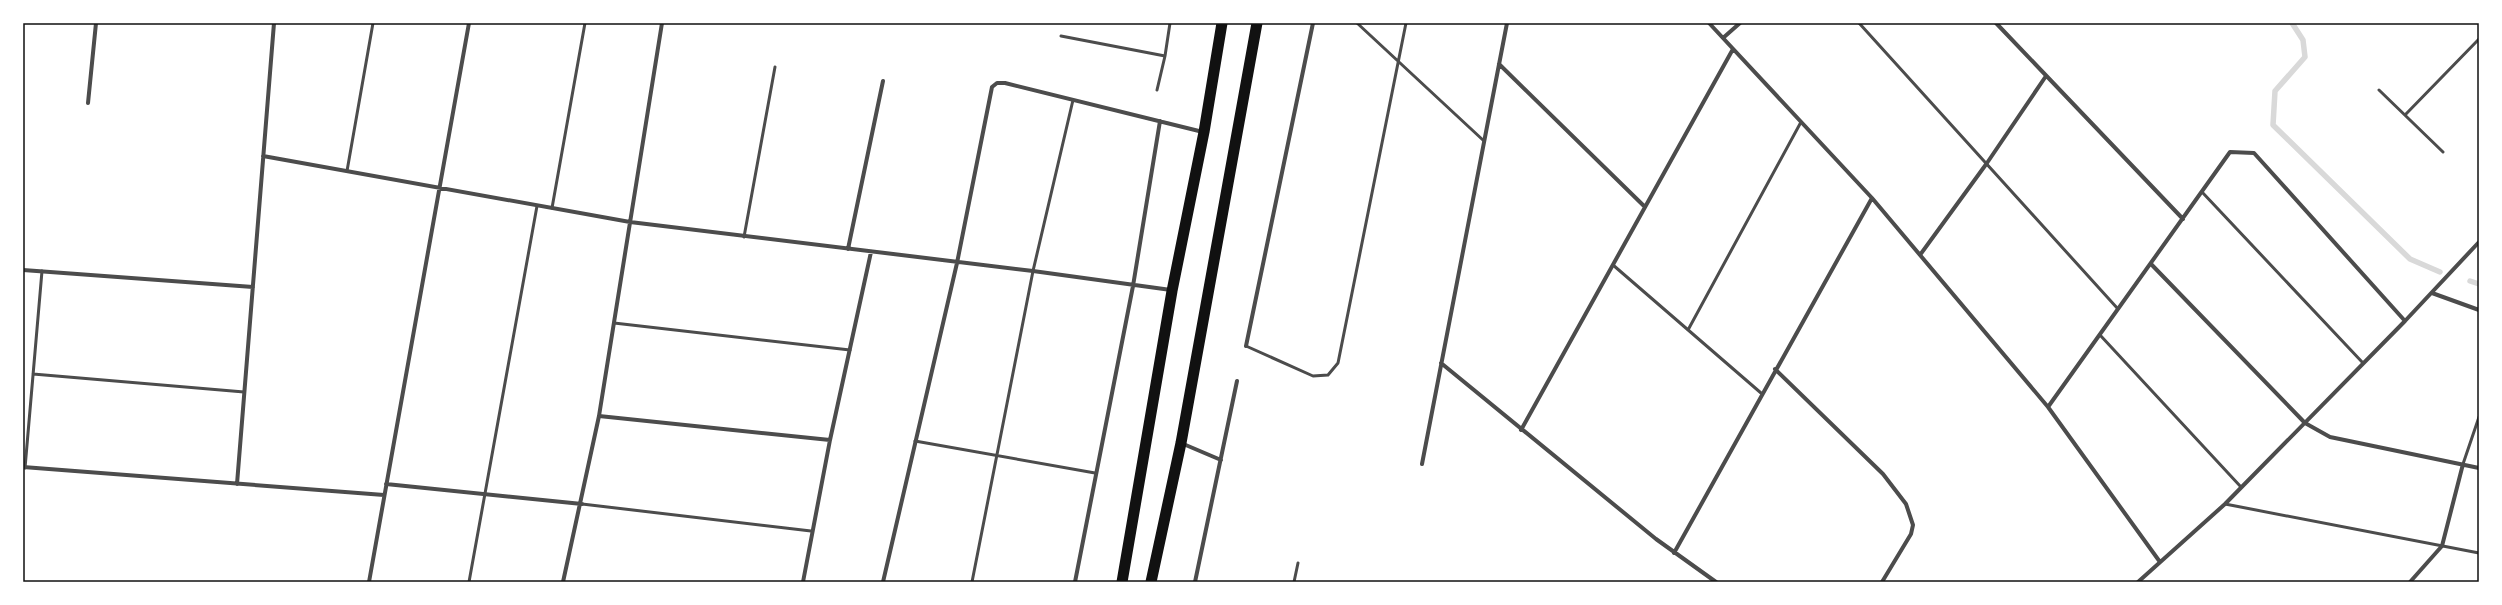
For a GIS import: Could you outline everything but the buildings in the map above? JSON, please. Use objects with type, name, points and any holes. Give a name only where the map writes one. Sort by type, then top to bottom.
[{"type":"highway","points":[[1122,582],[1172,291],[1204,132],[1222,23]]},
{"type":"highway","points":[[1151,582],[1181,443],[1257,23]]},
{"type":"street","points":[[88,103],[96,23]]},
{"type":"street","points":[[237,484],[274,23]]},
{"type":"street","points":[[369,582],[469,23]]},
{"type":"street","points":[[563,582],[582,504],[599,416],[662,23]]},
{"type":"street","points":[[1246,346],[1313,23]]},
{"type":"street","points":[[1422,464],[1507,23]]},
{"type":"street","points":[[1709,23],[1872,198],[2048,407],[2160,562]]},
{"type":"street","points":[[1723,38],[1740,23]]},
{"type":"street","points":[[1996,23],[2183,219]]},
{"type":"street","points":[[1521,430],[1733,49]]},
{"type":"street","points":[[1499,64],[1645,207]]},
{"type":"street","points":[[1920,255],[1987,164],[2046,76]]},
{"type":"street","points":[[848,249],[882,81]]},
{"type":"street","points":[[883,582],[957,263],[992,87],[997,83],[1005,83],[1204,132]]},
{"type":"street","points":[[1075,582],[1132,286],[1160,121]]},
{"type":"street","points":[[2048,407],[2230,152],[2254,153],[2405,321]]},
{"type":"street","points":[[263,156],[630,222],[957,263],[1034,271],[1172,291]]},
{"type":"street","points":[[1674,553],[1761,393],[1872,198]]},
{"type":"street","points":[[2138,582],[2224,504],[2405,321],[2479,242]]},
{"type":"street","points":[[803,582],[811,531],[871,252]]},
{"type":"street","points":[[2151,264],[2305,423],[2330,437],[2479,468]]},
{"type":"street","points":[[23,270],[253,287]]},
{"type":"street","points":[[2432,293],[2479,310]]},
{"type":"street","points":[[1441,363],[1521,430],[1674,553],[1716,582]]},
{"type":"street","points":[[1775,369],[1883,474],[1906,504],[1913,525],[1911,534],[1882,582]]},
{"type":"street","points":[[1195,582],[1237,381]]},
{"type":"street","points":[[599,416],[830,440]]},
{"type":"street","points":[[1181,443],[1221,460]]},
{"type":"street","points":[[2410,582],[2442,546],[2463,464]]},
{"type":"street","points":[[24,467],[384,495]]},
{"type":"street","points":[[386,484],[582,504]]},
{"type":"lane","points":[[347,171],[373,23]]},
{"type":"lane","points":[[552,208],[585,23]]},
{"type":"lane","points":[[1157,90],[1165,56],[1170,23]]},
{"type":"lane","points":[[1357,23],[1484,141]]},
{"type":"lane","points":[[1246,346],[1312,376],[1328,375],[1338,363],[1406,23]]},
{"type":"lane","points":[[1859,23],[2118,309]]},
{"type":"lane","points":[[1061,36],[1165,56]]},
{"type":"lane","points":[[2405,115],[2479,39]]},
{"type":"lane","points":[[744,237],[775,67]]},
{"type":"lane","points":[[2379,90],[2443,152]]},
{"type":"lane","points":[[972,582],[1034,271],[1073,100]]},
{"type":"lane","points":[[1688,330],[1801,122]]},
{"type":"lane","points":[[2202,192],[2363,363]]},
{"type":"lane","points":[[469,582],[537,206]]},
{"type":"lane","points":[[1613,265],[1761,393]]},
{"type":"lane","points":[[24,467],[42,271]]},
{"type":"lane","points":[[614,323],[850,350]]},
{"type":"lane","points":[[2100,335],[2241,487]]},
{"type":"lane","points":[[33,374],[244,392]]},
{"type":"lane","points":[[2463,464],[2479,418]]},
{"type":"lane","points":[[915,441],[997,454],[1095,473]]},
{"type":"lane","points":[[582,504],[811,531]]},
{"type":"lane","points":[[2224,504],[2479,553]]},
{"type":"lane","points":[[1294,582],[1298,563]]},
{"type":"waterway","points":[[2292,23],[2303,40],[2305,57],[2275,91],[2273,125],[2410,259],[2440,272]]},
{"type":"waterway","points":[[2470,281],[2479,284]]}]
